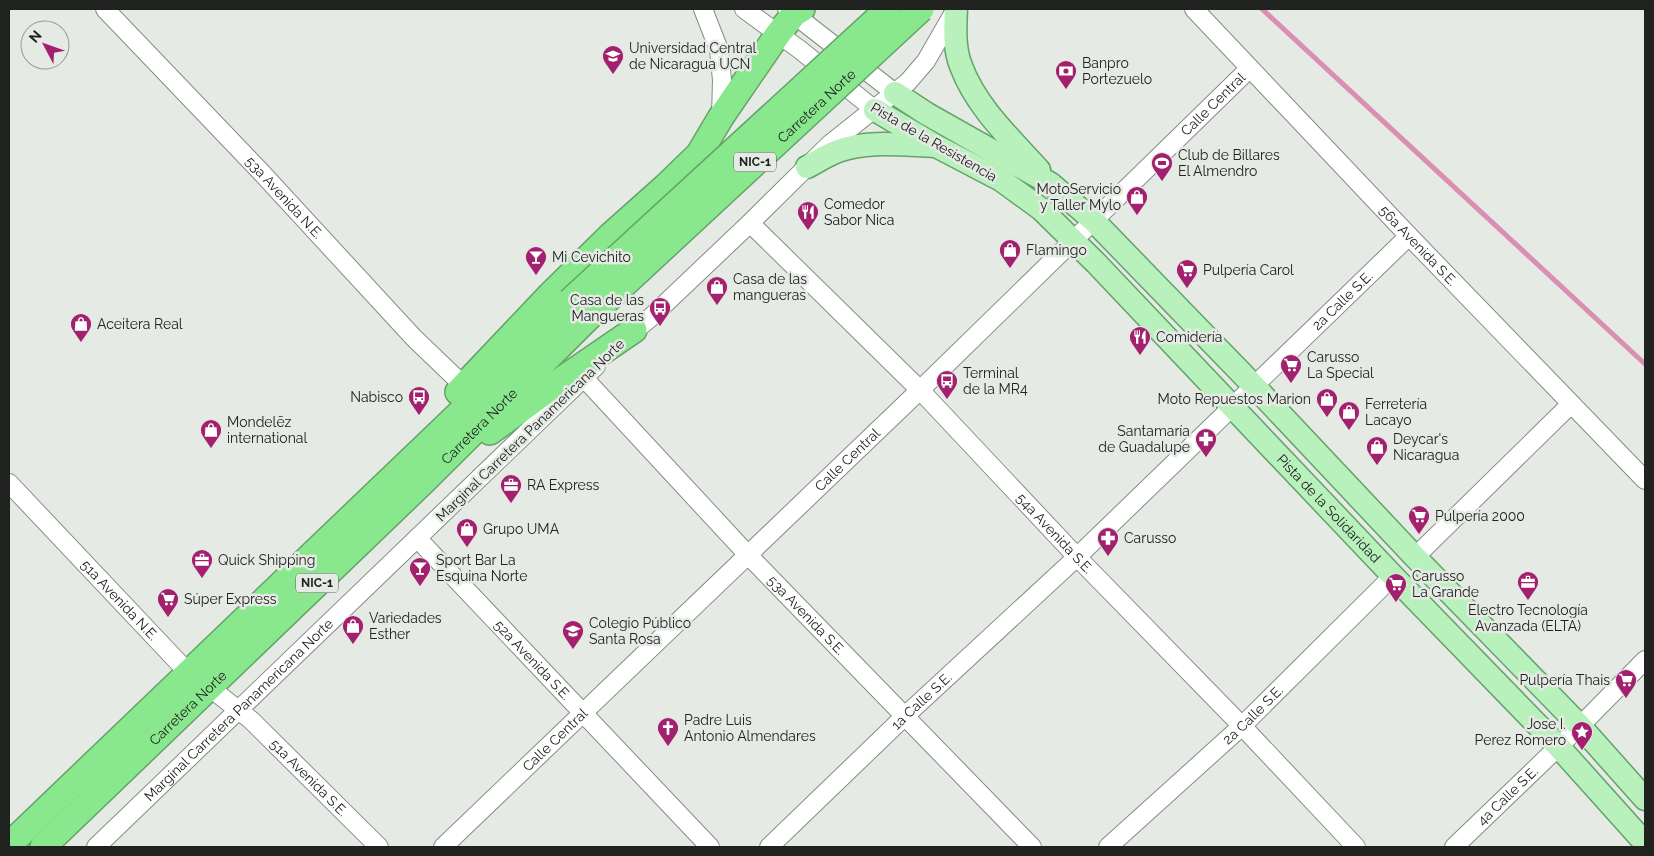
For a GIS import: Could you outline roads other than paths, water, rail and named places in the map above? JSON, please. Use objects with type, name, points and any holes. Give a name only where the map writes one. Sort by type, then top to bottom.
[{"type":"highway","name":"Carretera Norte","points":[[9,845],[490,384],[570,301],[888,9]]},
{"type":"highway","name":"Carretera Norte","points":[[43,847],[426,479],[590,316],[921,9]]},
{"type":"highway","points":[[308,558],[367,486],[550,295],[611,235],[699,154],[721,117],[794,11]]},
{"type":"highway","points":[[426,479],[561,380],[634,330]]},
{"type":"main road","points":[[956,9],[956,46],[960,66],[974,92],[990,115],[1052,184]]},
{"type":"main road","name":"Pista de la Resistencia","points":[[895,93],[927,114],[1052,184],[1094,221]]},
{"type":"main road","name":"Pista de la Resistencia","points":[[875,110],[936,146],[1001,180],[1041,209],[1074,241]]},
{"type":"main road","points":[[807,167],[838,151],[858,146],[878,144],[936,146]]},
{"type":"main road","points":[[1094,221],[1254,386],[1415,557],[1580,726],[1645,799]]},
{"type":"main road","name":"Pista de la Solidaridad","points":[[1074,241],[1558,746],[1645,843]]},
{"type":"street","name":"53a Avenida N.E.","points":[[105,9],[260,171],[414,338],[464,386]]},
{"type":"street","points":[[703,9],[719,50],[722,80],[721,117]]},
{"type":"street","name":"Pista de la Resistencia","points":[[744,9],[875,110]]},
{"type":"street","name":"Marginal Carretera Panamericana Norte","points":[[96,847],[634,330],[650,318],[750,223],[830,144],[875,110],[918,73],[956,9]]},
{"type":"street","name":"56a Avenida S.E.","points":[[1194,9],[1249,69],[1645,480]]},
{"type":"street","name":"Pista de la Resistencia","points":[[794,11],[895,93]]},
{"type":"street","name":"Calle Central","points":[[443,847],[920,390],[1249,69]]},
{"type":"street","name":"54a Avenida S.E.","points":[[750,223],[920,390],[1077,557],[1242,726],[1356,847]]},
{"type":"street","name":"2a Calle S.E.","points":[[1254,386],[1409,236]]},
{"type":"street","name":"53a Avenida S.E.","points":[[584,378],[748,556],[1032,847]]},
{"type":"street","points":[[1077,557],[1254,386]]},
{"type":"street","points":[[1415,557],[1571,404]]},
{"type":"street","name":"51a Avenida N.E.","points":[[9,483],[180,664],[238,710]]},
{"type":"street","name":"52a Avenida S.E.","points":[[417,538],[710,847]]},
{"type":"street","name":"1a Calle S.E.","points":[[769,847],[905,716],[1077,557]]},
{"type":"street","name":"2a Calle S.E.","points":[[1108,847],[1242,726],[1393,576]]},
{"type":"street","name":"4a Calle S.E.","points":[[1454,847],[1580,726],[1645,660]]},
{"type":"street","name":"51a Avenida S.E.","points":[[238,710],[251,720],[379,847]]},
{"type":"waterway","points":[[1262,9],[1645,364]]},
{"type":"place","name":"Universidad Central de Nicaragua UCN","points":[[613,75]]},
{"type":"place","name":"Banpro Portezuelo","points":[[1066,90]]},
{"type":"place","name":"Club de Billares El Almendro","points":[[1162,182]]},
{"type":"place","name":"MotoServicio y Taller Mylo","points":[[1137,216]]},
{"type":"place","name":"Comedor Sabor Nica","points":[[808,231]]},
{"type":"place","name":"Flamingo","points":[[1010,269]]},
{"type":"place","name":"Mi Cevichito","points":[[536,276]]},
{"type":"place","name":"Pulpería Carol","points":[[1187,289]]},
{"type":"place","name":"Casa de las mangueras","points":[[717,306]]},
{"type":"place","name":"Casa de las Mangueras","points":[[660,327]]},
{"type":"place","name":"Aceitera Real","points":[[81,343]]},
{"type":"place","name":"Comidería","points":[[1140,356]]},
{"type":"place","name":"Carusso La Special","points":[[1291,384]]},
{"type":"place","name":"Terminal de la MR4","points":[[947,400]]},
{"type":"place","name":"Nabisco","points":[[419,416]]},
{"type":"place","name":"Moto Repuestos Marion","points":[[1327,418]]},
{"type":"place","name":"Ferretería Lacayo","points":[[1349,431]]},
{"type":"place","name":"Mondelēz international","points":[[211,449]]},
{"type":"place","name":"Santamaría de Guadalupe","points":[[1206,458]]},
{"type":"place","name":"Deycar's Nicaragua","points":[[1377,466]]},
{"type":"place","name":"RA Express","points":[[511,504]]},
{"type":"place","name":"Pulpería 2000","points":[[1419,535]]},
{"type":"place","name":"Grupo UMA","points":[[467,548]]},
{"type":"place","name":"Carusso","points":[[1108,557]]},
{"type":"place","name":"Quick Shipping","points":[[202,579]]},
{"type":"place","name":"Sport Bar La Esquina Norte","points":[[420,587]]},
{"type":"place","name":"Electro Tecnología Avanzada (ELTA)","points":[[1528,601]]},
{"type":"place","name":"Carusso La Grande","points":[[1396,603]]},
{"type":"place","name":"Súper Express","points":[[168,618]]},
{"type":"place","name":"Variedades Esther","points":[[353,645]]},
{"type":"place","name":"Colegio Público Santa Rosa","points":[[573,650]]},
{"type":"place","name":"Pulpería Thais","points":[[1626,699]]},
{"type":"place","name":"Padre Luis Antonio Almendares","points":[[668,747]]},
{"type":"place","name":"Jose I. Perez Romero","points":[[1582,751]]}]
